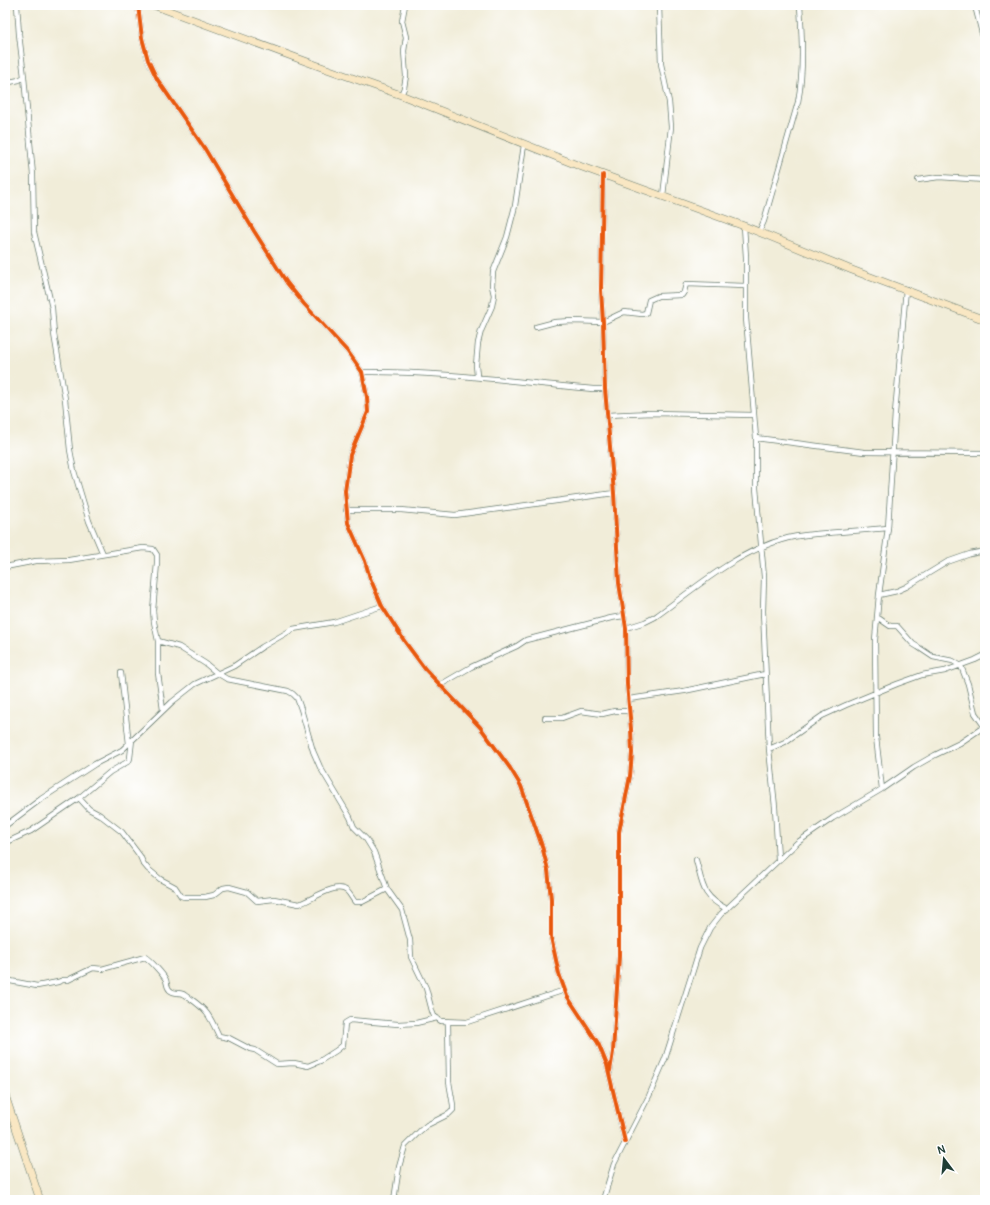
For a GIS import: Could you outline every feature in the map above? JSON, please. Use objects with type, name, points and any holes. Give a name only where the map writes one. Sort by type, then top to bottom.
[{"type":"main road","points":[[153,5],[401,95],[524,145],[744,226],[852,270],[985,320]]},
{"type":"main road","points":[[5,1094],[40,1200]]},
{"type":"street","points":[[18,5],[19,34],[33,175],[34,232],[52,308],[54,334],[66,400],[70,450],[74,471],[89,521],[103,554]]},
{"type":"street","points":[[138,5],[142,38],[148,60],[157,79],[206,149],[254,231],[287,283],[348,352],[362,372],[367,397],[368,412],[350,455],[344,491],[348,523],[365,561],[370,578],[382,606],[414,656],[480,727],[510,768],[521,786],[542,846],[548,870],[551,937],[559,974],[575,1009],[598,1044],[607,1065],[625,1142]]},
{"type":"street","points":[[401,95],[406,83],[404,51],[406,37],[402,21],[405,5]]},
{"type":"street","points":[[659,5],[661,64],[669,102],[671,127],[663,196]]},
{"type":"street","points":[[759,232],[764,221],[802,84],[802,30],[800,5]]},
{"type":"street","points":[[976,5],[985,45]]},
{"type":"street","points":[[5,83],[19,80],[24,76]]},
{"type":"street","points":[[477,376],[476,365],[478,343],[481,331],[492,306],[494,295],[492,286],[494,272],[507,237],[515,206],[524,145]]},
{"type":"street","points":[[603,174],[601,290],[605,389],[614,493],[619,583],[626,628],[627,684],[632,753],[630,776],[619,832],[619,956],[613,1052],[609,1073]]},
{"type":"street","points":[[918,180],[939,177],[985,180]]},
{"type":"street","points":[[744,226],[746,318],[756,438],[756,488],[764,576],[763,611],[769,749],[775,808],[778,860]]},
{"type":"street","points":[[536,327],[555,322],[603,322],[624,312],[646,313],[649,300],[658,296],[682,295],[686,284],[746,286]]},
{"type":"street","points":[[882,788],[876,737],[875,640],[879,595],[888,528],[895,413],[906,290]]},
{"type":"street","points":[[362,372],[477,376],[508,381],[605,389]]},
{"type":"street","points":[[607,415],[652,413],[754,415]]},
{"type":"street","points":[[756,438],[864,452],[985,453]]},
{"type":"street","points":[[346,510],[401,510],[455,515],[614,493]]},
{"type":"street","points":[[626,628],[656,617],[716,572],[762,547],[789,538],[807,535],[888,528]]},
{"type":"street","points":[[5,567],[36,561],[69,560],[143,548],[153,549],[156,555],[157,563],[153,610],[158,641],[158,673],[163,710]]},
{"type":"street","points":[[879,595],[897,591],[906,587],[947,562],[970,554],[985,551]]},
{"type":"street","points":[[5,826],[41,799],[95,764],[122,750],[163,710],[196,684],[234,666],[292,629],[334,622],[382,606]]},
{"type":"street","points":[[440,685],[471,667],[518,646],[526,640],[623,616]]},
{"type":"street","points":[[605,1199],[614,1164],[649,1096],[665,1059],[700,948],[710,928],[727,909],[798,842],[839,814],[914,767],[960,743],[984,726],[975,713],[968,684],[961,666],[953,661],[934,657],[912,644],[897,626],[890,626],[878,617]]},
{"type":"street","points":[[158,641],[179,646],[206,664],[217,674],[227,679],[288,691],[297,698],[302,709],[313,751],[320,767],[350,817],[354,827],[366,839],[374,852],[387,889],[402,910],[409,936],[413,964],[426,988],[432,1011],[437,1018],[441,1021],[448,1022],[472,1021],[565,990]]},
{"type":"street","points":[[769,749],[786,742],[822,716],[846,705],[922,675],[939,673],[961,666],[985,655]]},
{"type":"street","points":[[5,843],[31,831],[79,798],[110,772],[129,761],[131,742],[121,673]]},
{"type":"street","points":[[629,699],[684,691],[765,674]]},
{"type":"street","points":[[545,718],[562,718],[581,711],[602,714],[615,711],[630,711]]},
{"type":"street","points":[[79,798],[89,809],[100,815],[122,832],[148,869],[160,879],[175,887],[180,895],[184,897],[208,897],[221,889],[229,887],[247,892],[257,901],[274,899],[299,904],[338,888],[347,891],[355,902],[362,902],[387,889]]},
{"type":"street","points":[[696,860],[706,893],[709,898],[727,909]]},
{"type":"street","points":[[5,980],[42,986],[73,978],[93,968],[102,970],[145,957],[153,963],[155,968],[165,979],[168,988],[172,993],[182,994],[204,1008],[215,1025],[219,1036],[238,1042],[279,1064],[294,1063],[308,1066],[320,1061],[343,1045],[345,1023],[350,1020],[398,1024],[416,1023],[437,1018]]},
{"type":"street","points":[[394,1200],[399,1167],[405,1146],[423,1128],[449,1114],[452,1110],[448,1051],[448,1022]]},
{"type":"cycle path","points":[[138,5],[142,38],[148,60],[157,79],[205,149],[287,283],[348,352],[362,372],[367,397],[368,412],[350,455],[345,491],[348,523],[365,561],[370,578],[382,606],[405,642],[425,669],[480,727],[510,768],[521,786],[542,846],[548,870],[551,899],[551,937],[559,974],[567,996],[598,1043],[607,1065],[625,1142]]},
{"type":"cycle path","points":[[603,175],[601,290],[605,389],[614,493],[619,583],[626,628],[627,684],[632,753],[630,776],[619,832],[619,956],[613,1052],[610,1071]]}]
